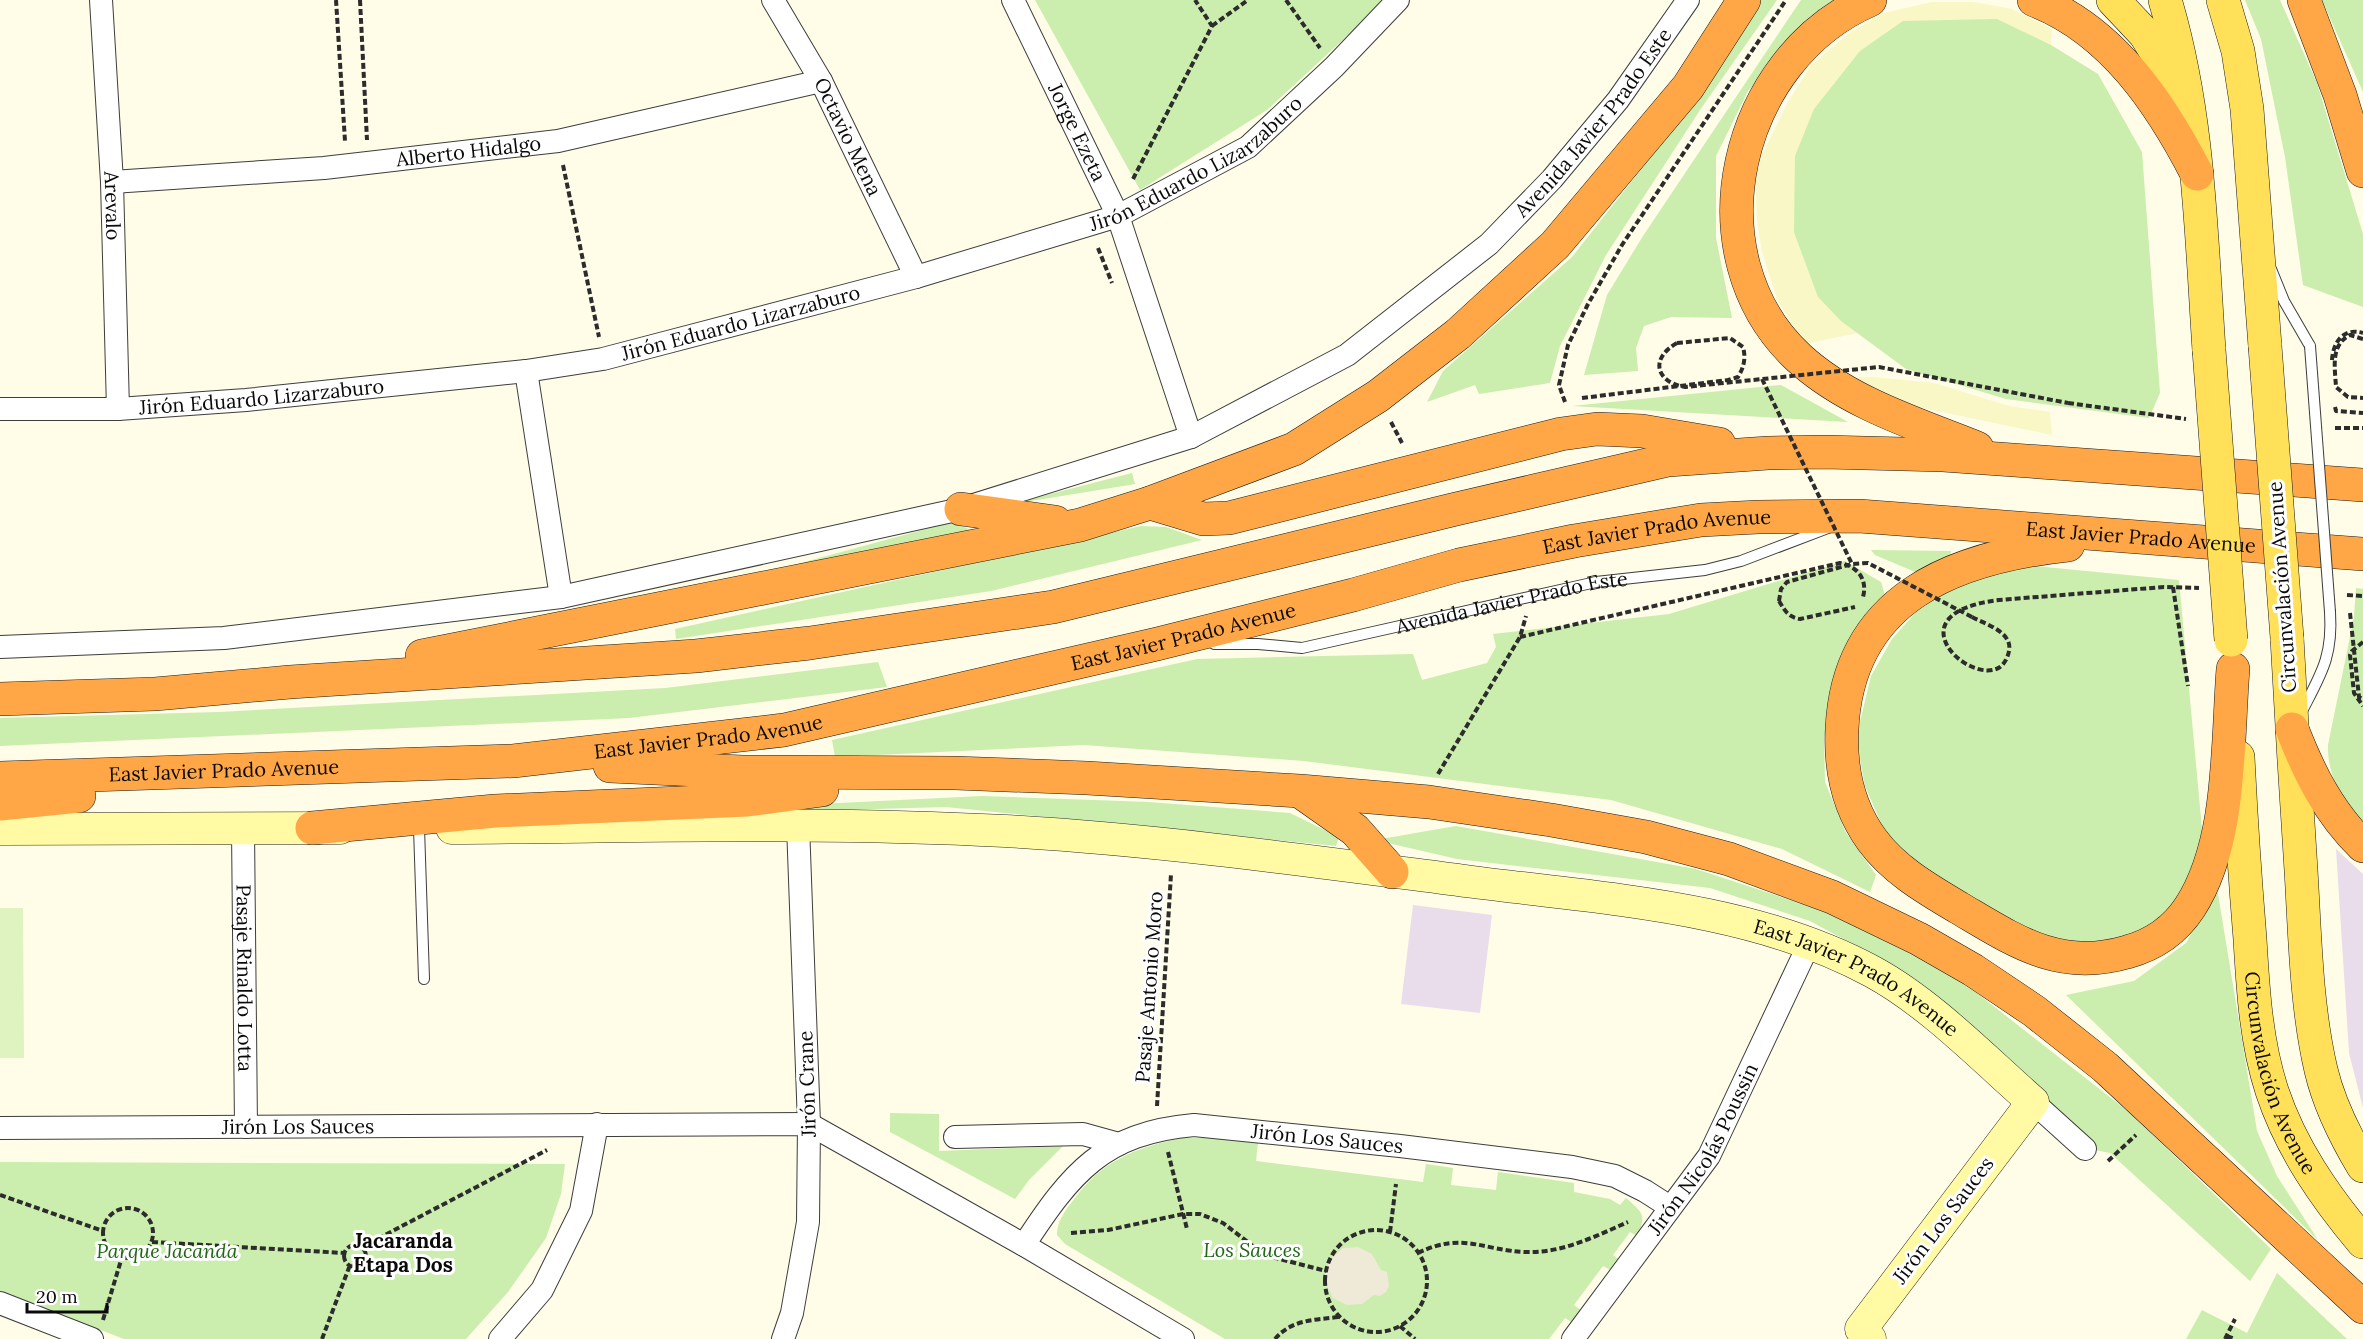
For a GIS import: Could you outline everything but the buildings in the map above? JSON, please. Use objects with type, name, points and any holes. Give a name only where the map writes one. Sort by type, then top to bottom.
[{"type":"highway","points":[[291,682],[1080,525],[1150,503],[1294,449],[1378,396],[1458,334],[1555,246],[1688,87],[1744,0]]},
{"type":"highway","points":[[1870,0],[1835,19],[1797,51],[1768,89],[1757,111],[1746,141],[1738,186],[1737,216],[1744,261],[1759,303],[1770,323],[1799,357],[1820,375],[1865,402],[2004,459]]},
{"type":"highway","points":[[2034,0],[2081,26],[2131,72],[2169,123],[2197,174]]},
{"type":"highway","points":[[2304,0],[2340,95],[2363,171]]},
{"type":"highway","points":[[1150,503],[1203,519],[1228,518],[1561,434],[1597,429],[1642,430],[1768,453]]},
{"type":"highway","points":[[0,699],[155,694],[291,682],[696,656],[920,628],[1053,607],[1668,460],[1768,453],[1882,452],[2363,484]]},
{"type":"highway","points":[[961,509],[1080,525]]},
{"type":"highway","name":"East Javier Prado Avenue","points":[[0,778],[513,761],[784,730],[1157,644],[1353,595],[1459,565],[1574,541],[1701,520],[1859,516],[2363,554]]},
{"type":"highway","points":[[2140,537],[2037,548],[1979,561],[1939,577],[1910,595],[1891,611],[1868,640],[1858,658],[1850,678],[1842,714],[1843,772],[1855,809],[1871,839],[1899,870],[1916,882],[1967,913],[2040,951],[2078,959],[2099,958],[2136,950],[2152,943],[2173,927],[2189,908],[2206,875],[2216,843],[2225,777],[2232,655]]},
{"type":"highway","points":[[0,694],[155,694]]},
{"type":"highway","points":[[2292,729],[2318,788],[2344,826],[2363,846]]},
{"type":"highway","points":[[513,761],[743,772],[955,773],[1087,778],[1300,791],[1429,802],[1551,820],[1646,837],[1729,859],[1852,906],[1928,944],[1973,970],[2034,1011],[2105,1067],[2363,1307]]},
{"type":"highway","points":[[0,804],[309,767]]},
{"type":"highway","points":[[312,828],[495,811],[747,800],[955,773]]},
{"type":"highway","points":[[1300,791],[1355,830],[1392,872]]},
{"type":"main road","points":[[2113,0],[2145,34],[2189,106]]},
{"type":"main road","name":"Circunvalación Avenue","points":[[2165,0],[2182,63],[2197,174],[2255,1010],[2265,1065],[2281,1113],[2300,1155],[2331,1202],[2363,1242]]},
{"type":"main road","name":"Circunvalación Avenue","points":[[2223,0],[2243,76],[2247,109],[2287,638],[2306,949],[2316,1045],[2321,1072],[2331,1101],[2345,1134],[2363,1166]]},
{"type":"street","name":"Arevalo","points":[[101,0],[112,182],[118,409]]},
{"type":"street","name":"Octavio Mena","points":[[773,0],[821,81],[916,277]]},
{"type":"street","name":"Jorge Ezeta","points":[[1013,0],[1118,216],[1191,437]]},
{"type":"street","name":"Jirón Eduardo Lizarzaburo","points":[[0,409],[118,409],[258,399],[526,371],[603,359],[916,277],[1118,216],[1248,147],[1334,67],[1398,0]]},
{"type":"street","name":"Avenida Javier Prado Este","points":[[1191,437],[1347,355],[1489,244],[1552,179],[1618,100],[1688,0]]},
{"type":"street","name":"Alberto Hidalgo","points":[[112,182],[324,168],[558,141],[821,81]]},
{"type":"street","points":[[526,371],[561,597]]},
{"type":"street","points":[[0,647],[224,638],[561,597],[961,509],[1191,437]]},
{"type":"street","name":"East Javier Prado Avenue","points":[[0,829],[243,830],[798,825],[999,831],[1105,838],[1683,909],[1809,944],[1874,972],[1922,1005],[2033,1102]]},
{"type":"street","name":"Jirón Crane","points":[[783,1339],[792,1313],[808,1222],[809,1124],[798,825]]},
{"type":"street","name":"Pasaje Rinaldo Lotta","points":[[243,830],[246,1128]]},
{"type":"street","name":"Jirón Nicolás Poussin","points":[[1573,1339],[1709,1156],[1809,944]]},
{"type":"street","points":[[2033,1102],[2085,1149]]},
{"type":"street","name":"Jirón Los Sauces","points":[[1862,1336],[2033,1102]]},
{"type":"street","points":[[500,1339],[542,1290],[581,1211],[597,1124]]},
{"type":"street","name":"Jirón Los Sauces","points":[[0,1128],[809,1124],[1024,1245],[1183,1339]]},
{"type":"street","name":"Jirón Los Sauces","points":[[1024,1245],[1071,1179],[1094,1159],[1145,1132],[1163,1127],[1194,1125],[1400,1146],[1572,1167],[1615,1176],[1646,1191],[1670,1207]]},
{"type":"street","points":[[955,1137],[1083,1134],[1119,1144]]},
{"type":"street","points":[[0,1304],[96,1334]]},
{"type":"lane","points":[[2256,231],[2284,301],[2310,346],[2332,637],[2323,671],[2292,729]]},
{"type":"lane","name":"Avenida Javier Prado Este","points":[[1157,644],[1258,644],[1302,648],[1596,582],[1706,570],[1741,561],[1859,516]]},
{"type":"lane","points":[[419,828],[424,979]]},
{"type":"path","points":[[336,0],[345,141]]},
{"type":"path","points":[[360,0],[367,140]]},
{"type":"path","points":[[1212,26],[1248,0]]},
{"type":"path","points":[[1286,0],[1334,67]]},
{"type":"path","points":[[1565,402],[1559,385],[1568,345],[1588,304],[1622,245],[1786,0]]},
{"type":"path","points":[[558,141],[603,359]]},
{"type":"path","points":[[2334,391],[2333,350],[2340,337],[2348,332],[2363,333]]},
{"type":"path","points":[[2363,339],[2350,335],[2343,339],[2335,353],[2336,387],[2348,397],[2363,398]]},
{"type":"path","points":[[1582,398],[1675,387],[1686,385],[1718,382],[1738,377],[1743,370],[1745,353],[1743,346],[1730,338],[1677,343],[1665,349],[1660,357],[1663,377],[1673,385],[1684,387],[1879,366],[2068,403],[2167,418]]},
{"type":"path","points":[[1762,379],[1852,564]]},
{"type":"path","points":[[2335,401],[2336,411],[2363,413]]},
{"type":"path","points":[[2347,429],[2363,428]]},
{"type":"path","points":[[1520,637],[1839,563],[1849,565],[1861,575],[1866,586],[1859,605],[1840,611],[1800,619],[1792,618],[1785,612],[1779,601],[1781,589],[1795,578],[1806,576],[1841,567],[1852,564],[1868,564],[1951,606],[1961,612],[1998,630],[2007,638],[2010,647],[2008,657],[2001,666],[1993,670],[1984,670],[1964,662],[1950,651],[1942,638],[1942,628],[1953,614],[1960,610],[1966,607],[1999,600],[2164,587]]},
{"type":"path","points":[[2174,587],[2188,686]]},
{"type":"path","points":[[2357,596],[2363,596]]},
{"type":"path","points":[[1434,782],[1520,637],[1528,597]]},
{"type":"path","points":[[2352,635],[2359,697],[2363,699]]},
{"type":"path","points":[[2363,642],[2350,655],[2354,693],[2363,706]]},
{"type":"path","name":"Pasaje Antonio Moro","points":[[1156,1107],[1172,870]]},
{"type":"path","points":[[362,1247],[366,1256],[363,1263],[357,1267],[350,1265],[345,1260],[345,1253],[351,1246],[362,1247],[556,1146]]},
{"type":"path","points":[[1168,1151],[1187,1229]]},
{"type":"path","points":[[1390,1232],[1396,1184]]},
{"type":"path","points":[[0,1195],[102,1231]]},
{"type":"path","points":[[133,1208],[142,1211],[153,1225],[152,1242],[143,1253],[129,1258],[122,1257],[108,1248],[102,1231],[109,1216],[117,1210],[133,1208]]},
{"type":"path","points":[[1071,1233],[1108,1230],[1183,1214],[1200,1214],[1223,1223],[1253,1246],[1276,1258],[1326,1271]]},
{"type":"path","points":[[1418,1253],[1432,1246],[1452,1241],[1528,1252],[1554,1250],[1586,1241],[1636,1218]]},
{"type":"path","points":[[1375,1230],[1390,1232],[1404,1239],[1424,1262],[1427,1277],[1426,1294],[1418,1310],[1406,1323],[1391,1330],[1375,1332],[1359,1330],[1334,1311],[1327,1296],[1324,1280],[1326,1271],[1334,1251],[1345,1240],[1359,1233],[1375,1230]]},
{"type":"path","points":[[152,1242],[345,1253]]},
{"type":"path","points":[[96,1334],[122,1257]]},
{"type":"path","points":[[322,1339],[350,1265]]},
{"type":"path","points":[[1275,1339],[1290,1326],[1301,1321],[1340,1317]]},
{"type":"path","points":[[2235,1319],[2226,1337],[2235,1339]]},
{"type":"path","points":[[1400,1326],[1415,1339]]},
{"type":"shaded area","points":[[2336,849],[2363,874],[2363,1108],[2349,1053]]},
{"type":"shaded area","points":[[1413,905],[1492,915],[1480,1013],[1401,1004]]},
{"type":"shaded area","points":[[1358,1247],[1372,1254],[1381,1270],[1387,1272],[1389,1286],[1380,1296],[1374,1295],[1362,1304],[1347,1305],[1333,1298],[1324,1280],[1329,1261],[1343,1248]]},
{"type":"green space","points":[[1035,0],[1386,0],[1267,110],[1140,190]]},
{"type":"green space","points":[[1757,0],[1777,0],[1700,110],[1606,255],[1560,346],[1550,383],[1479,394],[1475,385],[1427,402],[1443,371],[1572,257],[1691,106]]},
{"type":"green space","points":[[1801,0],[1845,0],[1791,42],[1748,91],[1716,156],[1716,238],[1732,318],[1671,317],[1644,326],[1636,348],[1638,371],[1584,375],[1607,295],[1643,236]]},
{"type":"green space","points":[[2245,0],[2280,0],[2317,83],[2363,234],[2363,307],[2303,285],[2285,157],[2261,39]]},
{"type":"green space","points":[[2322,0],[2363,0],[2363,92]]},
{"type":"green space","points":[[1932,2],[1973,2],[2012,9],[2052,29],[2051,45],[1997,19],[1834,314],[1858,333],[1804,344],[1778,301],[1762,252],[1757,219],[1755,179],[1762,155],[1788,102],[1812,64],[1851,32],[1884,13]]},
{"type":"green space","points":[[1997,19],[2051,45],[2098,74],[2142,152],[2160,393],[2149,418],[2006,399],[1906,369],[1841,321],[1818,297],[1794,232],[1795,156],[1814,109],[1860,51],[1903,21]]},
{"type":"green space","points":[[1873,377],[1934,383],[2009,406],[2050,412],[2052,435],[1918,407],[1880,394],[1853,378]]},
{"type":"green space","points":[[1781,385],[1848,422],[1572,406]]},
{"type":"green space","points":[[1132,473],[1135,484],[1007,505]]},
{"type":"green space","points":[[952,522],[971,530],[686,594]]},
{"type":"green space","points":[[1141,526],[1166,527],[1202,540],[991,591],[676,639],[675,629]]},
{"type":"green space","points":[[1871,550],[1951,551],[1950,557],[1920,574],[1875,555]]},
{"type":"green space","points":[[1845,561],[1881,582],[1885,595],[1852,636],[1831,698],[1824,738],[1825,782],[1845,831],[1876,875],[1870,892],[1782,849],[1611,800],[1304,761],[1084,745],[835,757],[832,740],[1197,659],[1413,654],[1422,680],[1487,663],[1496,647],[1493,634],[1669,614]]},
{"type":"green space","points":[[2025,565],[2179,580],[2203,840],[2195,875],[2165,914],[2146,927],[2105,944],[2066,943],[2008,921],[1929,873],[1893,843],[1881,823],[1865,786],[1858,740],[1860,722],[1871,676],[1892,639],[1917,611],[1953,586]]},
{"type":"green space","points":[[2356,588],[2363,589],[2363,831],[2334,780],[2328,745],[2354,617]]},
{"type":"green space","points":[[878,662],[887,687],[629,718],[0,746],[0,718],[219,712],[665,688]]},
{"type":"green space","points":[[982,796],[1149,802],[1290,813],[1339,837],[1336,846],[946,807],[734,813],[735,808]]},
{"type":"green space","points":[[1456,826],[1696,869],[1821,910],[1946,969],[2129,1112],[2271,1249],[2250,1281],[2110,1153],[2095,1150],[1882,960],[1810,921],[1710,888],[1457,859],[1375,840]]},
{"type":"green space","points":[[2217,888],[2257,1131],[2277,1176],[2318,1240],[2066,995],[2134,981],[2186,943]]},
{"type":"green space","points":[[0,908],[23,908],[24,1058],[0,1058]]},
{"type":"green space","points":[[890,1113],[939,1114],[939,1151],[1063,1146],[1029,1180],[1015,1199],[890,1132]]},
{"type":"green space","name":"Los Sauces","points":[[1182,1138],[1258,1142],[1256,1161],[1423,1182],[1426,1164],[1453,1168],[1451,1185],[1496,1190],[1498,1172],[1574,1183],[1574,1192],[1610,1199],[1620,1205],[1626,1198],[1640,1211],[1642,1223],[1637,1236],[1630,1232],[1613,1255],[1620,1260],[1612,1271],[1603,1266],[1574,1305],[1582,1311],[1573,1323],[1565,1318],[1549,1339],[1225,1339],[1065,1244],[1057,1235],[1060,1221],[1066,1210],[1083,1188],[1107,1166],[1149,1146]]},
{"type":"green space","name":"Parque Jacanda","points":[[0,1162],[565,1164],[561,1194],[546,1238],[508,1292],[466,1339],[124,1339],[0,1291]]},
{"type":"green space","points":[[2277,1273],[2347,1339],[2186,1339],[2202,1310],[2247,1333]]},
{"type":"district","name":"Jacaranda Etapa Dos","points":[[403,1253]]}]
